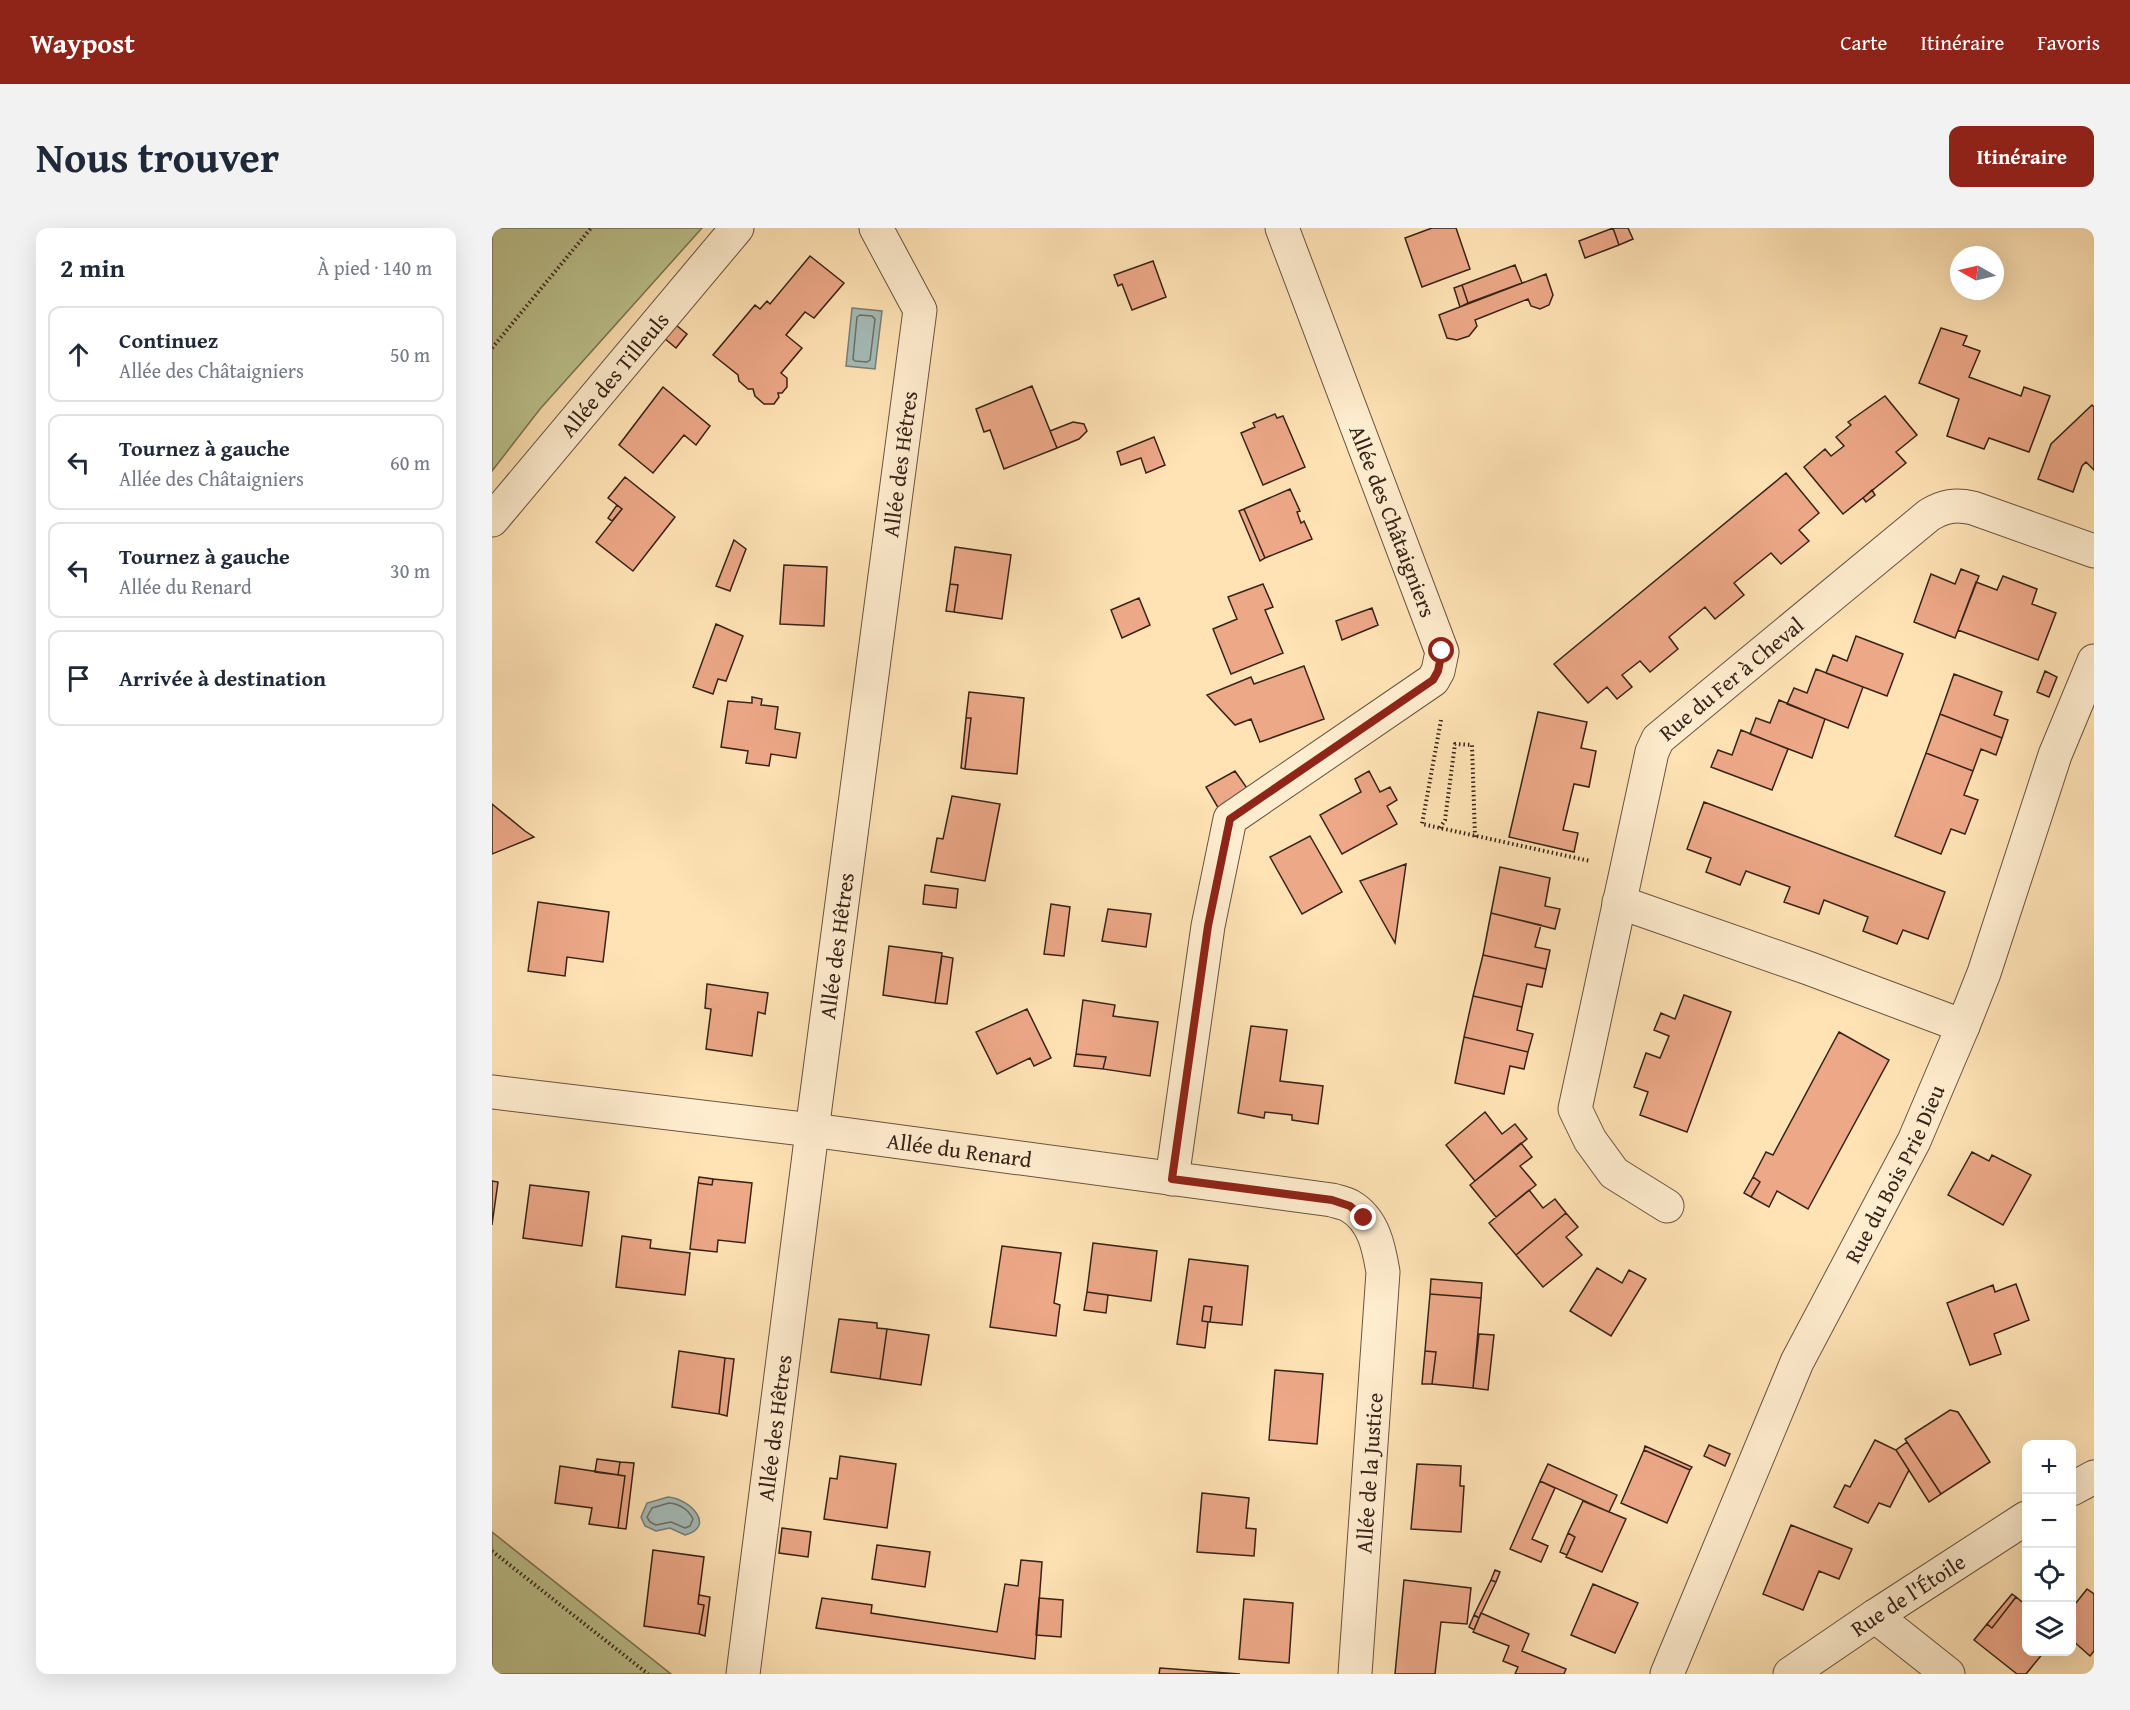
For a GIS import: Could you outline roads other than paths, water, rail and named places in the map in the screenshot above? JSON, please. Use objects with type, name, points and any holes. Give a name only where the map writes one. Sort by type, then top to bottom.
[{"type":"street","name":"Allée des Tilleuls","points":[[492,520],[737,228]]},
{"type":"street","name":"Allée des Hêtres","points":[[743,1674],[920,310],[876,228]]},
{"type":"street","name":"Allée des Châtaigniers","points":[[1172,1179],[1208,926],[1230,819],[1433,680],[1438,671],[1442,651],[1282,228]]},
{"type":"street","name":"Rue du Fer à Cheval","points":[[1667,1206],[1614,1173],[1590,1140],[1575,1109],[1652,752],[1658,739],[1929,515],[1943,507],[1960,505],[1973,508],[2094,551]]},
{"type":"street","name":"Rue du Bois Prie Dieu","points":[[1667,1674],[1797,1362],[1914,1141],[1963,1026],[1984,974],[2055,755],[2094,661]]},
{"type":"street","points":[[1619,902],[1797,964],[1963,1026]]},
{"type":"street","name":"Allée du Renard","points":[[492,1092],[812,1130],[1332,1200],[1350,1206],[1364,1218],[1380,1251],[1383,1272]]},
{"type":"street","name":"Allée de la Justice","points":[[1355,1674],[1383,1272]]},
{"type":"street","points":[[2076,1488],[2094,1477]]},
{"type":"street","name":"Rue de l'Étoile","points":[[1790,1674],[2022,1521]]},
{"type":"street","points":[[1875,1616],[1948,1674]]},
{"type":"water","points":[[852,308],[882,311],[875,369],[846,366]]},
{"type":"water","points":[[668,1497],[685,1503],[697,1514],[699,1526],[694,1531],[685,1535],[670,1528],[656,1531],[645,1526],[641,1517],[647,1503]]}]
